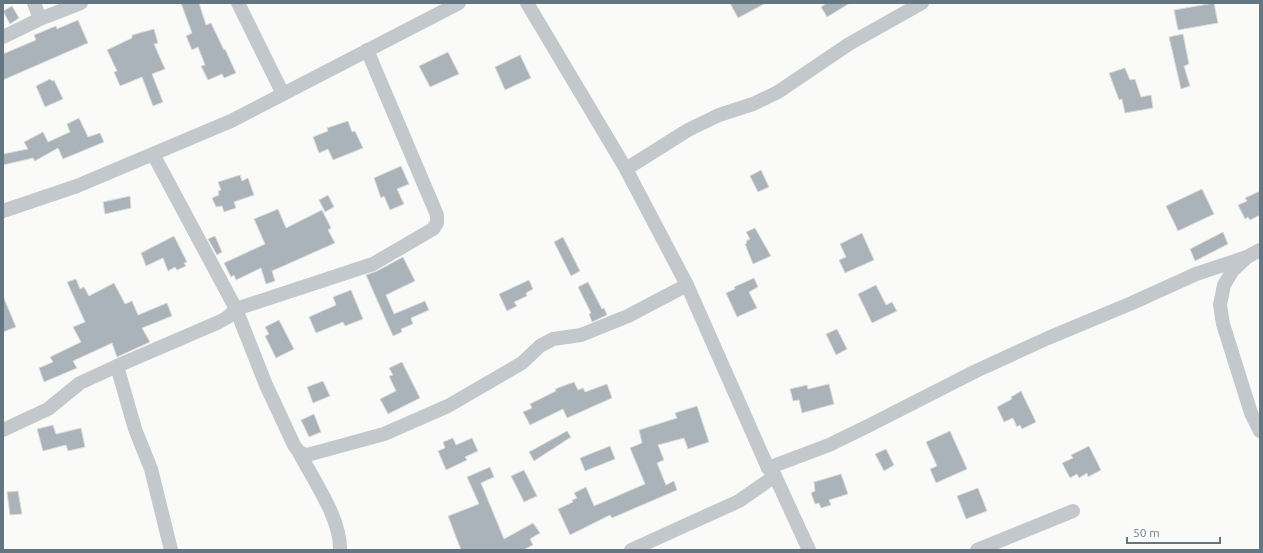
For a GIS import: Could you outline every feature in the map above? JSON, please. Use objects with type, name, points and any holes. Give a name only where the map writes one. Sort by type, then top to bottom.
[{"type":"street","points":[[34,3],[40,18]]},
{"type":"street","points":[[3,37],[40,18],[81,3]]},
{"type":"street","points":[[238,3],[283,94]]},
{"type":"street","points":[[3,211],[77,186],[231,121],[459,3]]},
{"type":"street","points":[[527,3],[626,169],[687,286],[808,550]]},
{"type":"street","points":[[626,169],[688,130],[719,116],[753,104],[778,92],[849,44],[922,3]]},
{"type":"street","points":[[3,430],[48,409],[80,383],[220,322],[228,318],[236,309],[373,264],[433,229],[437,223],[437,215],[367,50]]},
{"type":"street","points":[[152,154],[236,309],[266,385],[331,512],[340,542],[340,550]]},
{"type":"street","points":[[631,550],[739,501],[772,472],[868,426],[976,371],[1196,274],[1247,257],[1260,250]]},
{"type":"street","points":[[1247,257],[1233,270],[1224,285],[1220,304],[1224,324],[1251,414],[1260,431]]},
{"type":"street","points":[[299,452],[307,455],[318,453],[391,431],[448,406],[522,363],[540,346],[554,339],[581,335],[628,316],[687,286]]},
{"type":"street","points":[[117,366],[135,429],[151,469],[171,550]]},
{"type":"street","points":[[977,550],[1073,511]]},
{"type":"building","points":[[181,3],[199,3],[206,25],[211,23],[236,73],[224,78],[222,74],[208,80],[201,66],[205,65],[198,47],[192,50],[186,36],[192,33]]},
{"type":"building","points":[[730,3],[766,3],[738,18]]},
{"type":"building","points":[[827,3],[850,3],[827,17],[821,7]]},
{"type":"building","points":[[1214,3],[1218,23],[1178,30],[1174,10]]},
{"type":"building","points":[[12,6],[19,18],[10,24],[3,11]]},
{"type":"building","points":[[78,20],[88,43],[3,80],[3,54],[36,40],[34,35],[56,26],[57,29]]},
{"type":"building","points":[[154,29],[158,43],[154,44],[165,69],[152,74],[163,102],[153,106],[142,77],[120,86],[114,72],[117,71],[107,50],[132,38],[132,35]]},
{"type":"building","points":[[1183,34],[1189,64],[1184,66],[1190,86],[1181,89],[1169,37]]},
{"type":"building","points":[[448,52],[459,74],[430,87],[419,66]]},
{"type":"building","points":[[520,55],[531,78],[505,90],[495,67]]},
{"type":"building","points":[[1125,68],[1130,80],[1135,79],[1141,97],[1151,95],[1153,108],[1125,113],[1122,99],[1119,100],[1109,73]]},
{"type":"building","points":[[50,79],[52,81],[54,80],[63,99],[45,107],[36,86]]},
{"type":"building","points":[[79,118],[88,137],[100,133],[104,142],[63,159],[58,148],[35,161],[33,158],[3,165],[3,154],[28,149],[24,142],[43,132],[48,142],[70,132],[67,124]]},
{"type":"building","points":[[348,121],[352,132],[355,131],[363,148],[333,160],[328,149],[319,153],[313,137],[328,131],[327,128]]},
{"type":"building","points":[[401,166],[409,184],[397,189],[404,204],[390,210],[384,196],[381,198],[374,178]]},
{"type":"building","points":[[761,170],[769,187],[758,192],[750,176]]},
{"type":"building","points":[[240,175],[242,181],[248,178],[254,195],[234,202],[236,208],[224,212],[222,206],[216,207],[212,198],[219,195],[218,191],[221,190],[218,182]]},
{"type":"building","points":[[1202,189],[1214,214],[1178,231],[1166,206]]},
{"type":"building","points":[[1260,191],[1260,215],[1250,220],[1248,217],[1245,219],[1238,205],[1247,201],[1245,198]]},
{"type":"building","points":[[328,195],[334,207],[325,212],[319,200]]},
{"type":"building","points":[[130,196],[131,208],[105,214],[103,202]]},
{"type":"building","points":[[278,209],[286,228],[322,210],[331,228],[328,230],[335,243],[272,271],[275,281],[266,284],[261,268],[236,280],[234,275],[231,277],[224,263],[265,244],[254,219]]},
{"type":"building","points":[[755,228],[771,256],[753,264],[745,244],[747,243],[746,241],[750,239],[746,232]]},
{"type":"building","points":[[1223,232],[1228,244],[1195,261],[1190,249]]},
{"type":"building","points":[[862,233],[874,260],[845,273],[839,260],[846,257],[840,244]]},
{"type":"building","points":[[174,236],[187,262],[184,263],[186,266],[177,270],[175,267],[168,271],[163,258],[146,266],[141,253]]},
{"type":"building","points":[[215,236],[222,252],[217,255],[208,239]]},
{"type":"building","points":[[563,237],[580,271],[571,276],[554,242]]},
{"type":"building","points":[[403,257],[415,281],[386,295],[394,314],[425,301],[429,310],[411,318],[413,324],[401,329],[402,332],[393,336],[366,275],[377,271]]},
{"type":"building","points":[[754,278],[758,287],[749,292],[757,308],[737,317],[726,293],[735,289],[734,287]]},
{"type":"building","points":[[76,279],[80,289],[84,287],[89,296],[114,283],[125,304],[132,301],[138,315],[167,303],[172,316],[142,328],[150,342],[117,357],[112,343],[73,361],[77,368],[44,382],[39,368],[53,362],[50,357],[81,342],[73,327],[85,322],[67,282]]},
{"type":"building","points":[[529,280],[533,289],[526,293],[527,296],[514,302],[517,306],[507,311],[499,294]]},
{"type":"building","points":[[588,282],[602,309],[604,308],[607,315],[592,322],[589,314],[591,313],[578,287]]},
{"type":"building","points":[[876,285],[886,305],[892,302],[897,311],[872,323],[858,294]]},
{"type":"building","points":[[351,290],[363,319],[345,326],[343,322],[316,333],[309,317],[336,305],[333,297]]},
{"type":"building","points":[[3,296],[16,327],[3,332]]},
{"type":"building","points":[[279,320],[294,349],[276,358],[265,336],[269,334],[265,327]]},
{"type":"building","points":[[837,329],[847,349],[836,355],[826,334]]},
{"type":"building","points":[[402,362],[420,398],[388,414],[380,399],[396,391],[389,376],[393,375],[389,368]]},
{"type":"building","points":[[323,381],[330,396],[313,403],[307,387]]},
{"type":"building","points":[[574,382],[578,390],[583,388],[585,392],[607,384],[612,398],[567,418],[563,409],[530,425],[523,412],[532,408],[530,404],[556,391],[555,389]]},
{"type":"building","points":[[829,384],[834,404],[802,413],[799,400],[793,401],[790,389],[807,385],[808,389]]},
{"type":"building","points":[[1021,391],[1036,422],[1022,429],[1020,425],[1017,427],[1013,418],[1004,422],[997,407],[1012,399],[1011,397]]},
{"type":"building","points":[[697,406],[709,442],[688,449],[684,438],[658,445],[664,460],[657,463],[666,485],[674,481],[677,490],[612,518],[610,515],[570,535],[558,509],[573,502],[572,500],[577,498],[574,493],[586,487],[594,506],[645,484],[630,448],[642,443],[639,430],[677,418],[675,413]]},
{"type":"building","points":[[314,414],[321,432],[309,437],[301,420]]},
{"type":"building","points":[[53,425],[56,434],[81,428],[85,447],[68,451],[66,445],[43,451],[37,429]]},
{"type":"building","points":[[567,431],[571,437],[534,461],[529,452]]},
{"type":"building","points":[[950,431],[967,469],[936,483],[930,469],[937,466],[926,442]]},
{"type":"building","points":[[453,438],[456,445],[472,438],[478,451],[465,457],[467,460],[446,470],[438,451],[445,448],[443,442]]},
{"type":"building","points":[[610,446],[615,459],[585,471],[580,458]]},
{"type":"building","points":[[1089,446],[1101,470],[1088,477],[1087,473],[1079,478],[1077,474],[1070,478],[1062,463],[1073,458],[1071,455]]},
{"type":"building","points":[[886,449],[894,465],[884,471],[875,454]]},
{"type":"building","points":[[490,467],[494,477],[481,483],[504,539],[533,523],[540,533],[530,539],[533,545],[523,550],[461,550],[448,516],[479,504],[467,477]]},
{"type":"building","points":[[524,470],[537,496],[524,502],[511,476]]},
{"type":"building","points":[[841,474],[848,494],[829,500],[831,505],[821,508],[819,503],[815,504],[811,493],[815,491],[814,482]]},
{"type":"building","points":[[978,488],[987,511],[966,519],[957,496]]},
{"type":"building","points":[[18,491],[22,514],[10,515],[7,492]]}]
